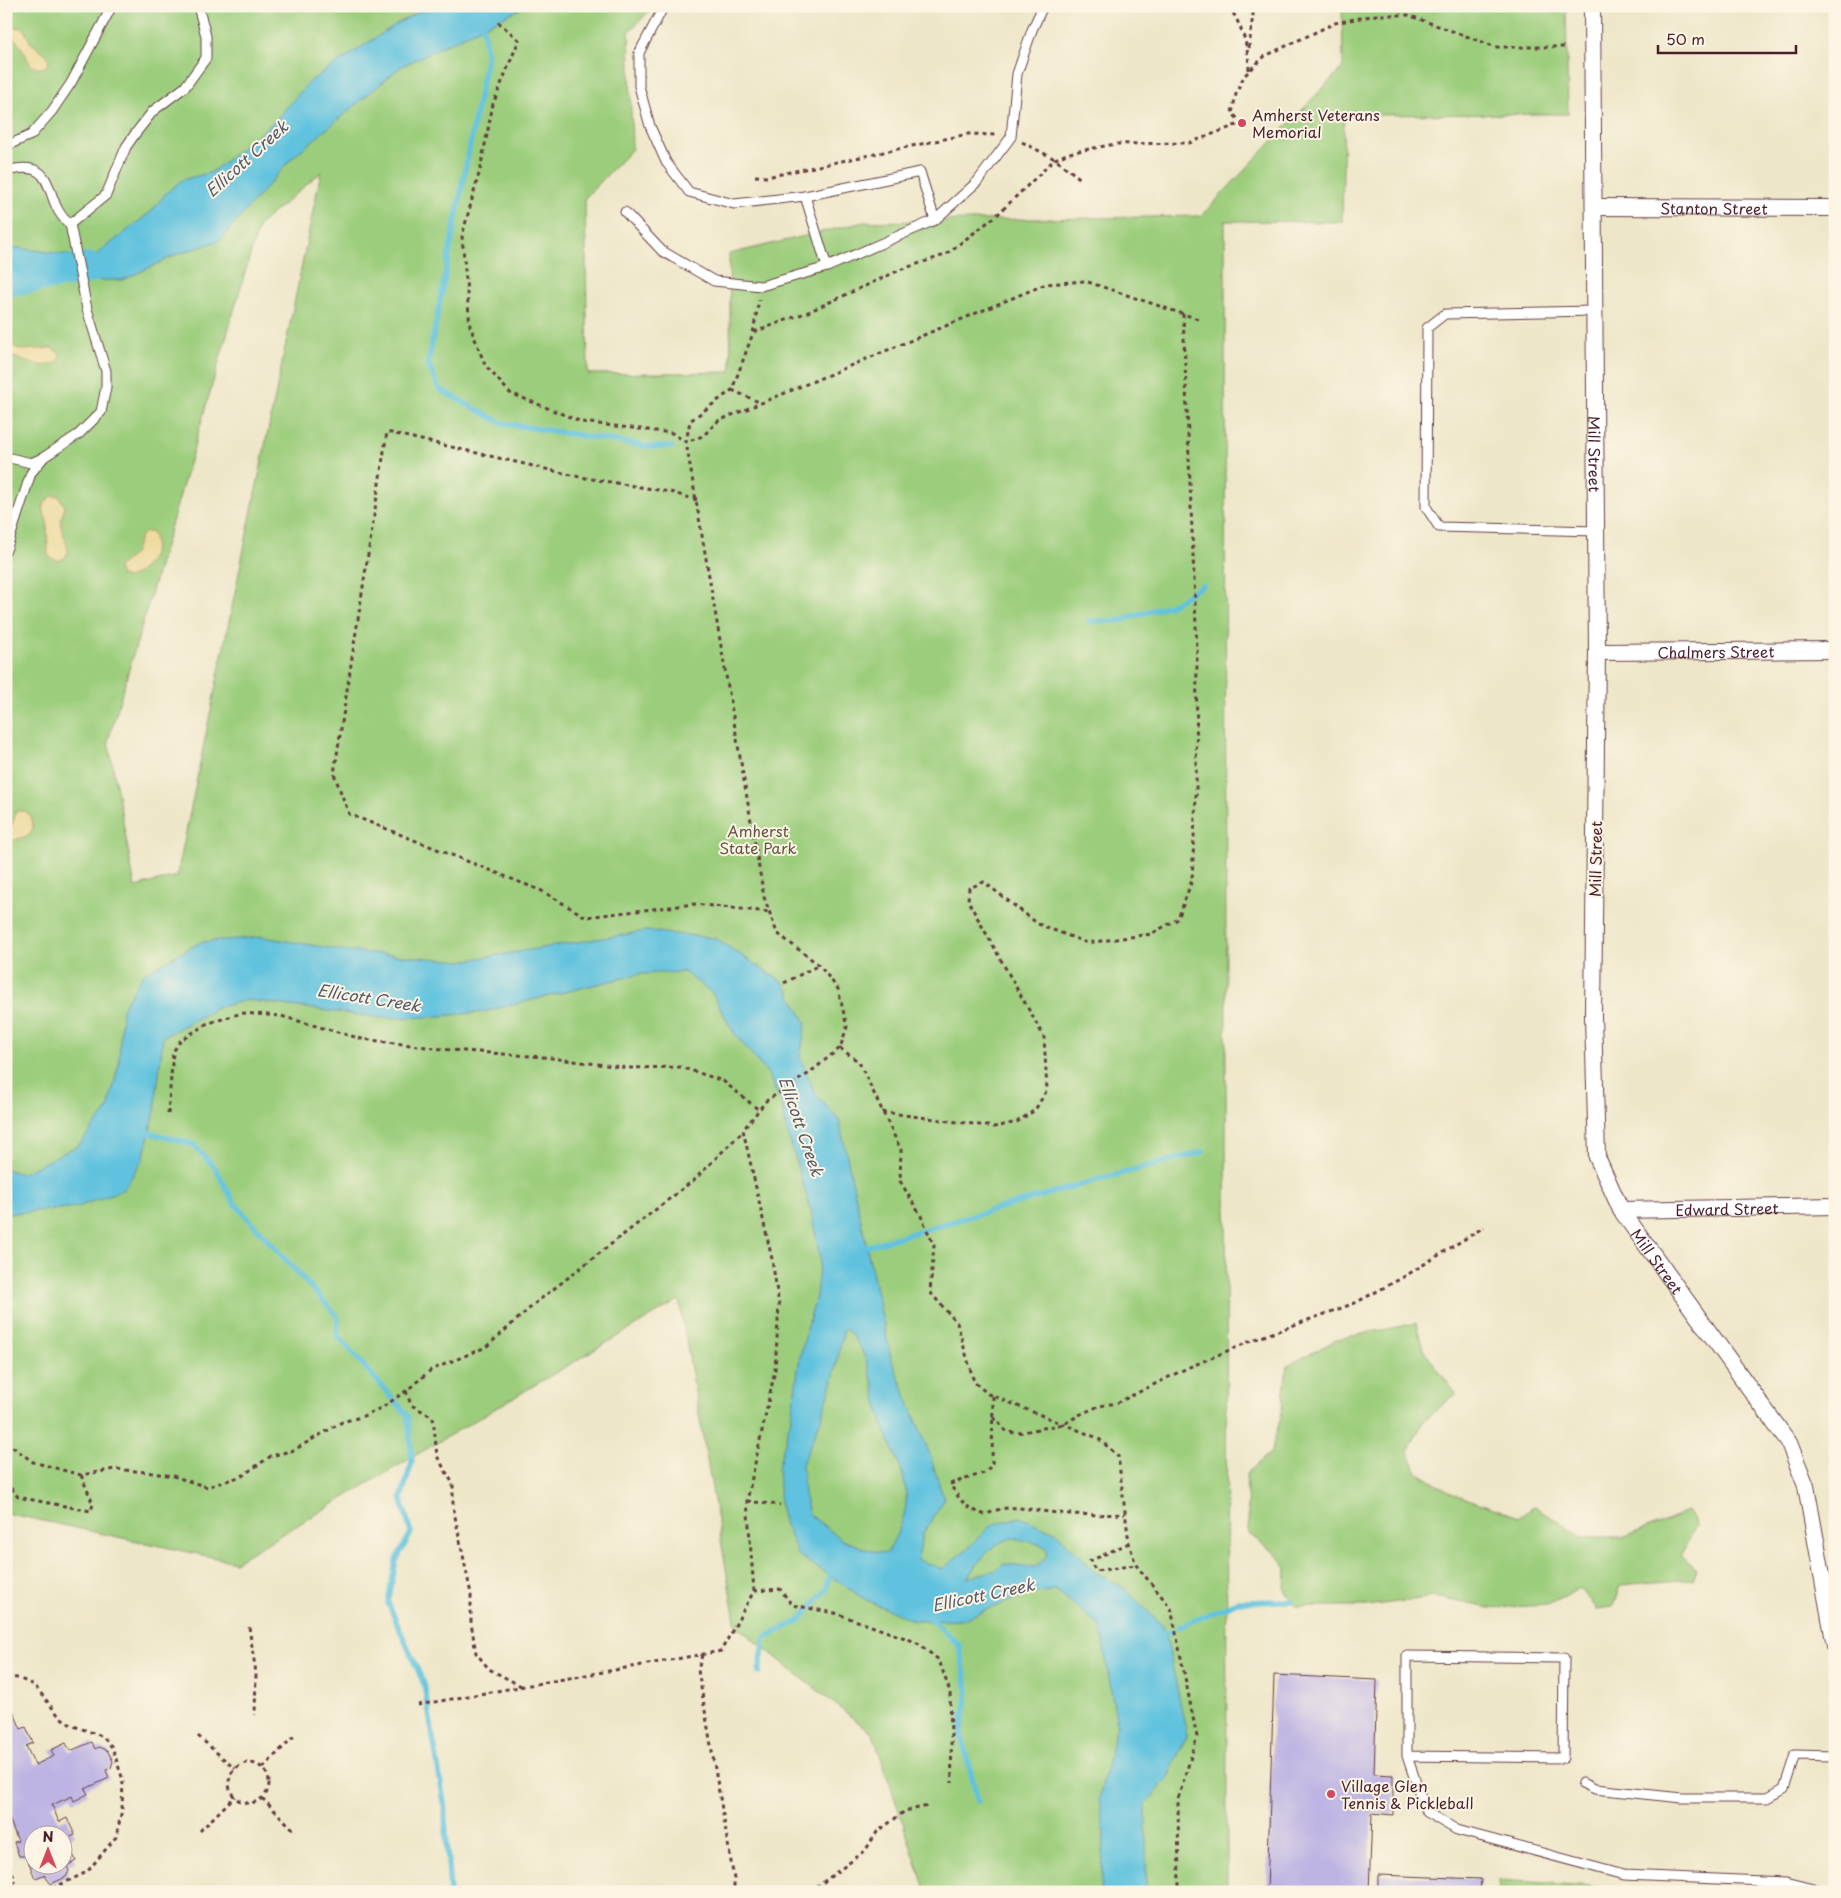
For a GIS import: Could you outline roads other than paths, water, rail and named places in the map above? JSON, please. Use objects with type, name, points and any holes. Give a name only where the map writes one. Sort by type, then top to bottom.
[{"type":"street","name":"Mill Street","points":[[1592,6],[1597,652],[1593,1016],[1597,1157],[1621,1210],[1789,1443],[1806,1486],[1810,1503],[1835,1646]]},
{"type":"street","name":"Stanton Street","points":[[1594,207],[1835,208]]},
{"type":"street","name":"Chalmers Street","points":[[1597,652],[1835,650]]},
{"type":"street","name":"Edward Street","points":[[1621,1210],[1835,1206]]},
{"type":"lane","points":[[6,146],[31,135],[52,111],[71,83],[112,6]]},
{"type":"lane","points":[[70,224],[106,195],[126,148],[135,134],[153,111],[185,87],[206,58],[206,36],[198,6]]},
{"type":"lane","points":[[664,6],[639,53],[639,86],[650,126],[672,169],[688,192],[734,204],[805,196],[920,172],[935,220]]},
{"type":"lane","points":[[626,212],[662,250],[714,280],[761,286],[827,267],[935,220],[977,182],[1011,137],[1017,74],[1042,6]]},
{"type":"lane","points":[[6,171],[16,168],[38,170],[47,179],[56,208],[70,224],[87,309],[106,371],[106,387],[101,412],[79,434],[44,457],[31,463],[6,457]]},
{"type":"lane","points":[[805,196],[827,267]]},
{"type":"lane","points":[[1595,311],[1445,314],[1427,328],[1426,506],[1439,527],[1596,531]]},
{"type":"lane","points":[[6,550],[31,473],[44,457]]},
{"type":"lane","points":[[1408,1756],[1563,1758],[1564,1658],[1407,1656],[1408,1756],[1426,1812],[1457,1830],[1624,1875],[1786,1882],[1826,1892]]},
{"type":"lane","points":[[1582,1783],[1595,1789],[1682,1798],[1768,1798],[1784,1788],[1795,1756],[1835,1756]]},
{"type":"water","points":[[429,6],[526,6],[402,66],[292,158],[219,241],[178,254],[123,280],[66,281],[18,267],[6,270],[6,249],[12,247],[92,258],[152,211],[165,194],[182,180],[212,172],[273,123],[310,81],[398,23]]},
{"type":"water","points":[[646,931],[715,938],[784,983],[806,1023],[800,1057],[815,1093],[839,1120],[891,1358],[930,1455],[944,1500],[922,1535],[918,1560],[943,1569],[991,1525],[1020,1517],[1057,1533],[1095,1572],[1124,1588],[1164,1627],[1187,1735],[1167,1779],[1146,1804],[1146,1892],[1101,1892],[1104,1832],[1099,1800],[1117,1724],[1100,1626],[1056,1590],[1025,1595],[961,1620],[915,1621],[866,1600],[798,1555],[785,1525],[780,1505],[778,1468],[791,1418],[800,1356],[816,1296],[820,1259],[811,1211],[784,1122],[782,1104],[768,1074],[734,1033],[712,993],[684,972],[639,974],[483,1012],[430,1017],[382,1018],[246,1000],[217,1008],[163,1037],[155,1111],[143,1159],[124,1189],[78,1207],[6,1214],[6,1169],[21,1174],[79,1145],[108,1109],[119,1063],[122,1008],[144,973],[201,942],[263,937],[347,951],[462,961]],"holes":[[[844,1328],[862,1350],[871,1377],[881,1420],[900,1466],[905,1484],[906,1503],[904,1516],[887,1553],[872,1551],[842,1540],[809,1514],[804,1494],[802,1464],[820,1422],[835,1373]],[[1014,1538],[1040,1544],[1048,1549],[1046,1558],[1035,1567],[1004,1564],[996,1570],[967,1578],[992,1548]]]},
{"type":"waterway","points":[[482,22],[487,55],[428,364],[439,389],[502,423],[652,447],[672,447]]},
{"type":"waterway","name":"Ellicott Creek","points":[[6,281],[88,268]]},
{"type":"waterway","points":[[1089,621],[1118,621],[1173,604],[1203,585]]},
{"type":"waterway","points":[[142,1131],[193,1144],[215,1168],[235,1204],[338,1317],[337,1335],[408,1416],[412,1462],[401,1498],[411,1533],[396,1560],[388,1603],[424,1684],[444,1802],[450,1892]]},
{"type":"waterway","points":[[861,1248],[1100,1179],[1203,1152]]},
{"type":"waterway","points":[[759,1672],[765,1637],[799,1621],[826,1590],[830,1569]]},
{"type":"waterway","points":[[1179,1627],[1237,1602],[1292,1601]]},
{"type":"waterway","points":[[927,1615],[959,1645],[968,1690],[961,1734],[978,1801]]},
{"type":"waterway","points":[[1160,1637],[1171,1631]]},
{"type":"place","name":"Amherst Veterans Memorial","points":[[1242,123]]},
{"type":"place","name":"Village Glen Tennis & Pickleball","points":[[1331,1794]]},
{"type":"park label","name":"Amherst State Park","points":[[758,838]]}]
